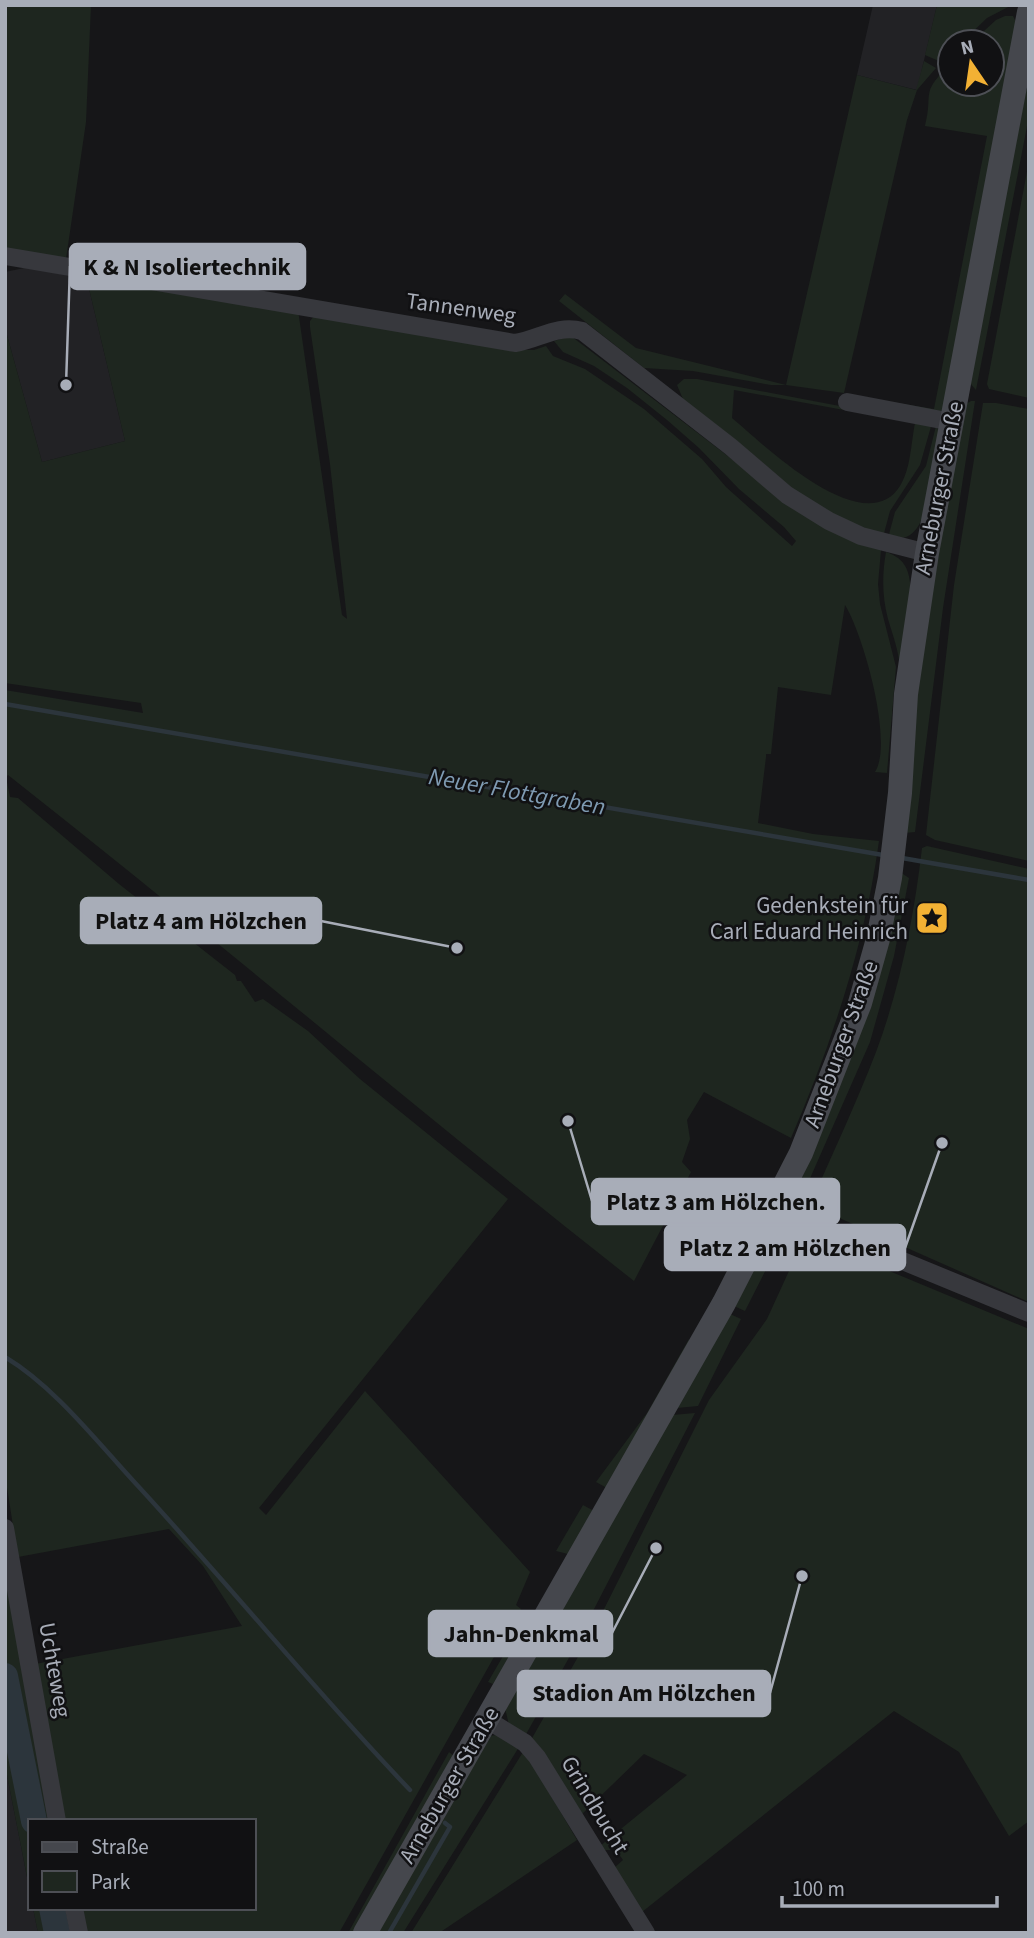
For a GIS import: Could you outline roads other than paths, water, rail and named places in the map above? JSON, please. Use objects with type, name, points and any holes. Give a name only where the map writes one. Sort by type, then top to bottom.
[{"type":"main road","name":"Arneburger Straße","points":[[366,1933],[724,1303],[811,1130],[860,1003],[878,939],[890,878],[906,694],[926,553],[1029,12]]},
{"type":"street","name":"Tannenweg","points":[[5,256],[515,343],[530,341],[554,330],[569,328],[582,331],[731,447],[787,495],[829,521],[861,536],[926,553]]},
{"type":"street","points":[[847,402],[952,422]]},
{"type":"street","points":[[774,1208],[1029,1313]]},
{"type":"street","name":"Uchteweg","points":[[5,1528],[57,1819]]},
{"type":"street","name":"Grindbucht","points":[[486,1719],[525,1744],[537,1757],[646,1933]]},
{"type":"street","points":[[74,1910],[79,1933]]},
{"type":"waterway","name":"Neuer Flottgraben","points":[[5,704],[883,855]]},
{"type":"waterway","name":"Neuer Flottgraben","points":[[902,858],[1029,880]]},
{"type":"waterway","points":[[5,1357],[41,1384],[75,1417],[410,1790]]},
{"type":"waterway","points":[[5,1676],[34,1819]]},
{"type":"waterway","points":[[389,1933],[450,1827],[445,1823]]},
{"type":"waterway","points":[[52,1910],[57,1933]]},
{"type":"place","name":"K & N Isoliertechnik","points":[[66,385]]},
{"type":"place","name":"Gedenkstein für Carl Eduard Heinrich","points":[[932,918]]},
{"type":"place","name":"Platz 4 am Hölzchen","points":[[457,948]]},
{"type":"place","name":"Platz 3 am Hölzchen.","points":[[568,1121]]},
{"type":"place","name":"Platz 2 am Hölzchen","points":[[942,1143]]},
{"type":"place","name":"Jahn-Denkmal","points":[[656,1548]]},
{"type":"place","name":"Stadion Am Hölzchen","points":[[802,1576]]}]
